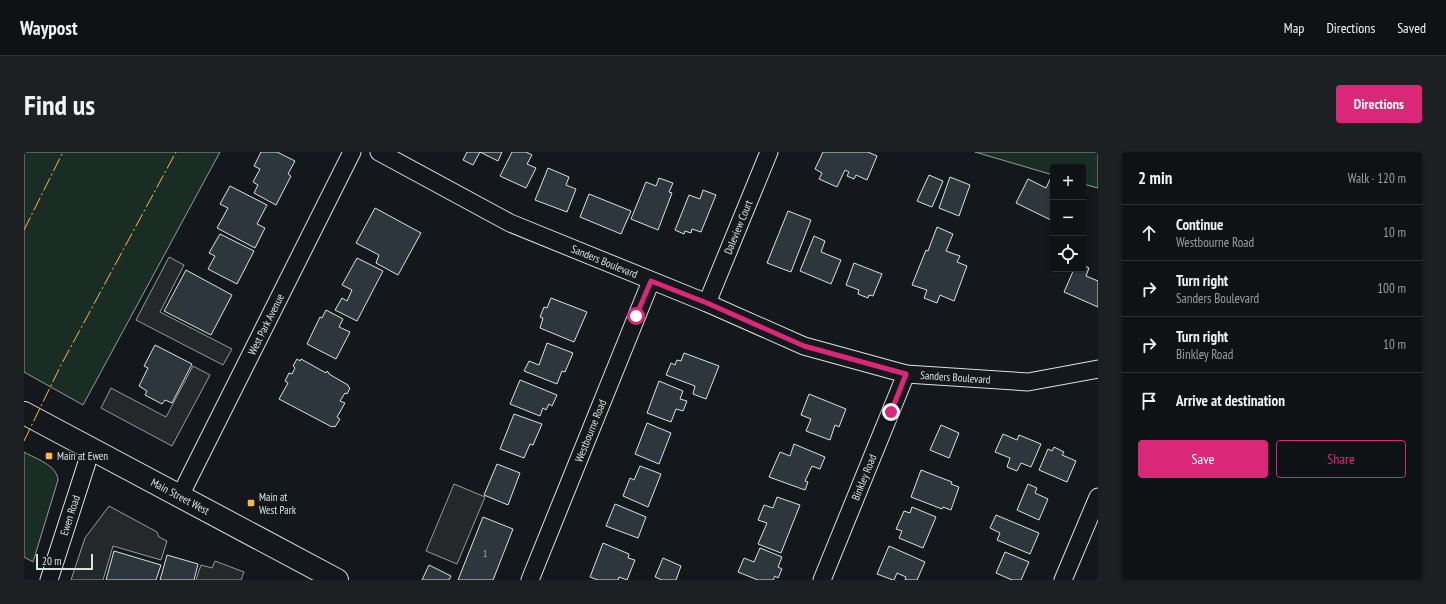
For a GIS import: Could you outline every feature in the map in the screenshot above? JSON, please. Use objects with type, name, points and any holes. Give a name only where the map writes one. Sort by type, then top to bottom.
[{"type":"main road","name":"Main Street West","points":[[24,413],[337,580]]},
{"type":"street","name":"West Park Avenue","points":[[180,496],[352,152]]},
{"type":"street","name":"Sanders Boulevard","points":[[379,152],[510,223],[707,303],[804,346],[906,374],[1028,382],[1098,369]]},
{"type":"street","name":"Daleview Court","points":[[707,303],[769,152]]},
{"type":"street","name":"Westbourne Road","points":[[530,580],[651,281]]},
{"type":"street","name":"Binkley Road","points":[[822,580],[906,374]]},
{"type":"street","name":"Ewen Road","points":[[49,580],[91,450]]},
{"type":"street","points":[[1063,580],[1098,497]]},
{"type":"green space","points":[[24,152],[220,152],[83,405],[24,372]]},
{"type":"green space","points":[[975,152],[1098,152],[1098,188],[1086,185],[1086,164],[1050,164],[1050,174]]},
{"type":"green space","points":[[24,452],[50,466],[57,475],[58,480],[33,562],[24,557]]},
{"type":"shaded area","points":[[169,257],[184,265],[160,312],[232,349],[223,365],[136,320]]},
{"type":"shaded area","points":[[193,366],[210,375],[172,446],[101,408],[111,388],[166,417]]},
{"type":"shaded area","points":[[454,484],[485,497],[457,564],[426,551]]},
{"type":"shaded area","points":[[109,506],[157,532],[159,537],[167,541],[161,560],[113,546],[103,580],[71,580],[85,538]]},
{"type":"shaded area","points":[[215,561],[244,572],[241,580],[196,580],[201,565],[212,568]]},
{"type":"building","points":[[261,152],[277,152],[295,161],[288,174],[291,176],[276,205],[254,193],[258,185],[253,182],[260,169],[254,166]]},
{"type":"building","points":[[467,152],[480,152],[473,165],[463,160]]},
{"type":"building","points":[[480,152],[502,152],[498,161]]},
{"type":"building","points":[[512,152],[526,152],[532,155],[527,164],[536,168],[526,188],[500,176]]},
{"type":"building","points":[[823,152],[868,152],[877,156],[867,180],[856,175],[854,179],[847,176],[849,172],[845,170],[837,187],[819,179],[822,173],[815,169]]},
{"type":"building","points":[[548,168],[569,177],[566,185],[576,189],[567,212],[535,200]]},
{"type":"building","points":[[929,175],[943,181],[932,207],[917,201]]},
{"type":"building","points":[[950,177],[970,185],[959,216],[939,208]]},
{"type":"building","points":[[659,178],[673,183],[669,192],[672,193],[658,230],[631,219],[646,182],[656,186]]},
{"type":"building","points":[[1028,179],[1046,188],[1050,179],[1050,220],[1016,203]]},
{"type":"building","points":[[230,186],[267,205],[257,224],[265,228],[255,248],[217,228],[228,208],[220,204]]},
{"type":"building","points":[[703,190],[716,195],[701,232],[692,229],[691,233],[685,231],[684,234],[675,230],[689,195],[700,199]]},
{"type":"building","points":[[589,194],[631,211],[621,234],[580,217]]},
{"type":"building","points":[[375,208],[421,233],[398,275],[376,263],[379,255],[356,243]]},
{"type":"building","points":[[788,211],[811,220],[791,272],[767,263]]},
{"type":"building","points":[[937,227],[953,234],[946,251],[960,256],[957,262],[967,266],[954,301],[940,295],[937,303],[924,298],[927,290],[912,285],[926,250],[928,251]]},
{"type":"building","points":[[220,234],[254,251],[237,284],[208,269],[215,256],[209,253]]},
{"type":"building","points":[[814,236],[825,241],[821,252],[841,260],[831,284],[800,271]]},
{"type":"building","points":[[357,258],[383,271],[357,321],[335,310],[342,298],[347,301],[352,290],[342,285]]},
{"type":"building","points":[[854,263],[882,274],[873,296],[869,295],[868,298],[858,294],[859,290],[846,285]]},
{"type":"building","points":[[1086,266],[1089,268],[1086,276],[1098,281],[1098,307],[1064,292],[1073,272],[1086,272]]},
{"type":"building","points":[[186,270],[232,295],[211,335],[164,311]]},
{"type":"building","points":[[551,298],[587,312],[574,342],[540,328],[543,318],[540,317],[544,307],[547,308]]},
{"type":"building","points":[[326,310],[343,319],[339,327],[350,332],[336,359],[307,344],[320,317],[322,318]]},
{"type":"building","points":[[547,343],[573,353],[565,372],[562,371],[557,384],[524,371],[529,361],[539,365]]},
{"type":"building","points":[[155,345],[192,364],[172,403],[165,400],[162,404],[145,395],[147,391],[139,386],[148,368],[144,366]]},
{"type":"building","points":[[684,353],[719,366],[706,399],[693,394],[695,386],[666,375],[671,363],[675,365],[677,360],[681,361]]},
{"type":"building","points":[[297,359],[300,361],[301,359],[326,373],[327,371],[329,374],[348,385],[350,388],[347,394],[345,393],[340,401],[345,403],[337,417],[340,419],[335,427],[332,427],[279,399],[288,383],[285,381],[289,373],[292,374],[295,368],[293,366]]},
{"type":"building","points":[[520,380],[557,395],[552,406],[549,404],[546,410],[543,408],[540,416],[510,404]]},
{"type":"building","points":[[659,381],[683,391],[680,399],[687,401],[683,411],[676,409],[671,422],[647,413]]},
{"type":"building","points":[[809,394],[846,409],[839,427],[835,425],[830,440],[806,431],[811,419],[801,415]]},
{"type":"building","points":[[514,414],[542,424],[533,445],[530,444],[524,458],[500,449]]},
{"type":"building","points":[[647,423],[671,433],[659,464],[635,454]]},
{"type":"building","points":[[941,425],[959,433],[949,458],[930,450]]},
{"type":"building","points":[[1003,434],[1017,440],[1019,435],[1041,444],[1031,467],[1021,463],[1017,471],[1007,467],[1010,458],[995,452]]},
{"type":"building","points":[[794,444],[825,457],[820,469],[812,466],[805,481],[808,482],[805,490],[769,477],[780,452],[790,456]]},
{"type":"building","points":[[1054,447],[1064,452],[1062,455],[1076,461],[1067,482],[1039,470],[1048,449],[1052,451]]},
{"type":"building","points":[[497,464],[520,473],[508,505],[484,495]]},
{"type":"building","points":[[640,466],[661,474],[648,507],[623,496],[630,478],[634,480]]},
{"type":"building","points":[[921,470],[952,482],[951,484],[959,487],[951,510],[943,507],[942,509],[911,497]]},
{"type":"building","points":[[1028,484],[1037,488],[1035,493],[1048,499],[1039,520],[1017,510]]},
{"type":"building","points":[[777,497],[800,505],[781,553],[758,544],[767,523],[758,520],[764,505],[773,508]]},
{"type":"building","points":[[615,504],[646,517],[638,538],[606,526]]},
{"type":"building","points":[[912,507],[936,517],[923,548],[899,538],[902,531],[896,529],[904,511],[910,513]]},
{"type":"building","points":[[996,515],[1039,533],[1030,554],[997,540],[1000,533],[990,528]]},
{"type":"building","points":[[483,517],[513,529],[493,580],[458,580]]},
{"type":"building","points":[[603,543],[629,554],[628,558],[635,560],[627,580],[619,577],[618,580],[598,580],[590,577]]},
{"type":"building","points":[[889,546],[925,562],[917,580],[905,580],[906,577],[897,573],[894,580],[877,574]]},
{"type":"building","points":[[760,548],[782,557],[778,567],[782,569],[778,578],[775,576],[773,580],[758,580],[738,572],[744,558],[754,562]]},
{"type":"building","points":[[114,551],[161,565],[156,580],[106,580]]},
{"type":"building","points":[[1005,552],[1029,562],[1021,580],[1012,580],[996,573]]},
{"type":"building","points":[[167,555],[198,564],[194,580],[160,580]]},
{"type":"building","points":[[663,558],[681,566],[676,580],[662,580],[655,577]]},
{"type":"building","points":[[429,565],[451,576],[449,580],[422,580]]},
{"type":"power","points":[[24,230],[63,152]]},
{"type":"power","points":[[24,441],[61,365],[176,152]]},
{"type":"place","name":"Main at Ewen","points":[[49,456]]},
{"type":"place","name":"Main at West Park","points":[[251,503]]},
{"type":"route","points":[[636,316],[651,281],[707,303],[804,346],[906,374],[891,412]]}]
